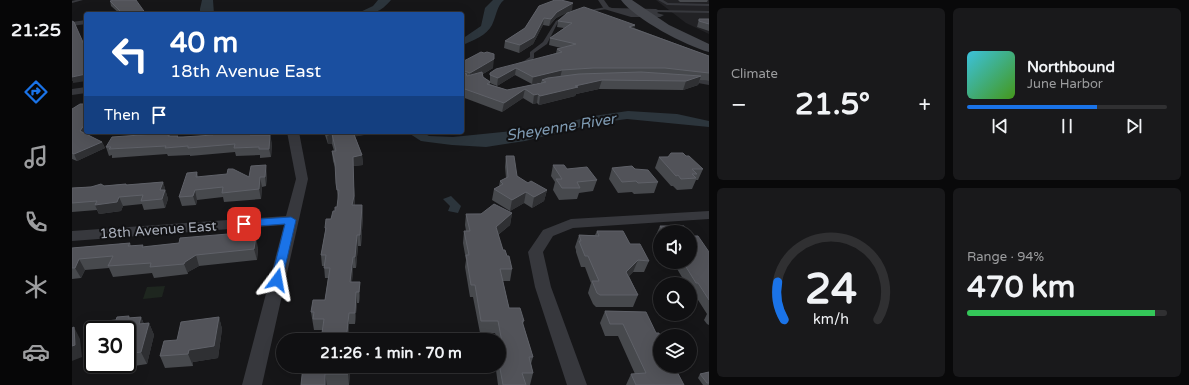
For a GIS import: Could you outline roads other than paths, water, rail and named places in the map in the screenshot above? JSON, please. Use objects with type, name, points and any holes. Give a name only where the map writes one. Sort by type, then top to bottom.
[{"type":"main road","points":[[626,0],[641,13],[691,41],[709,48]]},
{"type":"main road","points":[[643,0],[681,30],[709,43]]},
{"type":"street","points":[[601,0],[609,9],[641,13],[658,13]]},
{"type":"street","points":[[72,24],[84,22]]},
{"type":"street","points":[[72,92],[84,90]]},
{"type":"street","points":[[252,385],[302,179],[293,134]]},
{"type":"street","points":[[577,385],[543,287],[535,252],[548,233],[571,224],[707,217]]},
{"type":"street","name":"18th Avenue East","points":[[72,236],[291,220]]},
{"type":"lane","points":[[72,2],[81,0]]},
{"type":"lane","points":[[660,0],[667,4],[709,5]]},
{"type":"lane","points":[[684,11],[687,8],[686,4]]},
{"type":"lane","points":[[514,65],[530,60],[532,53],[546,42],[553,26],[558,21],[579,12],[609,9]]},
{"type":"lane","points":[[658,13],[684,11],[709,13]]},
{"type":"lane","points":[[658,13],[709,13]]},
{"type":"lane","points":[[683,79],[709,83]]},
{"type":"water","points":[[202,0],[213,0],[214,12],[200,12]]},
{"type":"water","points":[[378,0],[391,0],[383,8],[376,12],[360,12],[373,6]]},
{"type":"water","points":[[493,0],[504,0],[498,8],[490,29],[471,42],[464,44],[464,38],[481,26],[485,8]]},
{"type":"water","name":"Sheyenne River","points":[[628,111],[677,114],[709,121],[709,127],[627,119],[597,123],[525,141],[486,147],[421,141],[410,134],[453,137],[544,128],[593,116]]},
{"type":"water","points":[[451,196],[461,206],[458,213],[448,211],[450,206],[443,199]]}]
